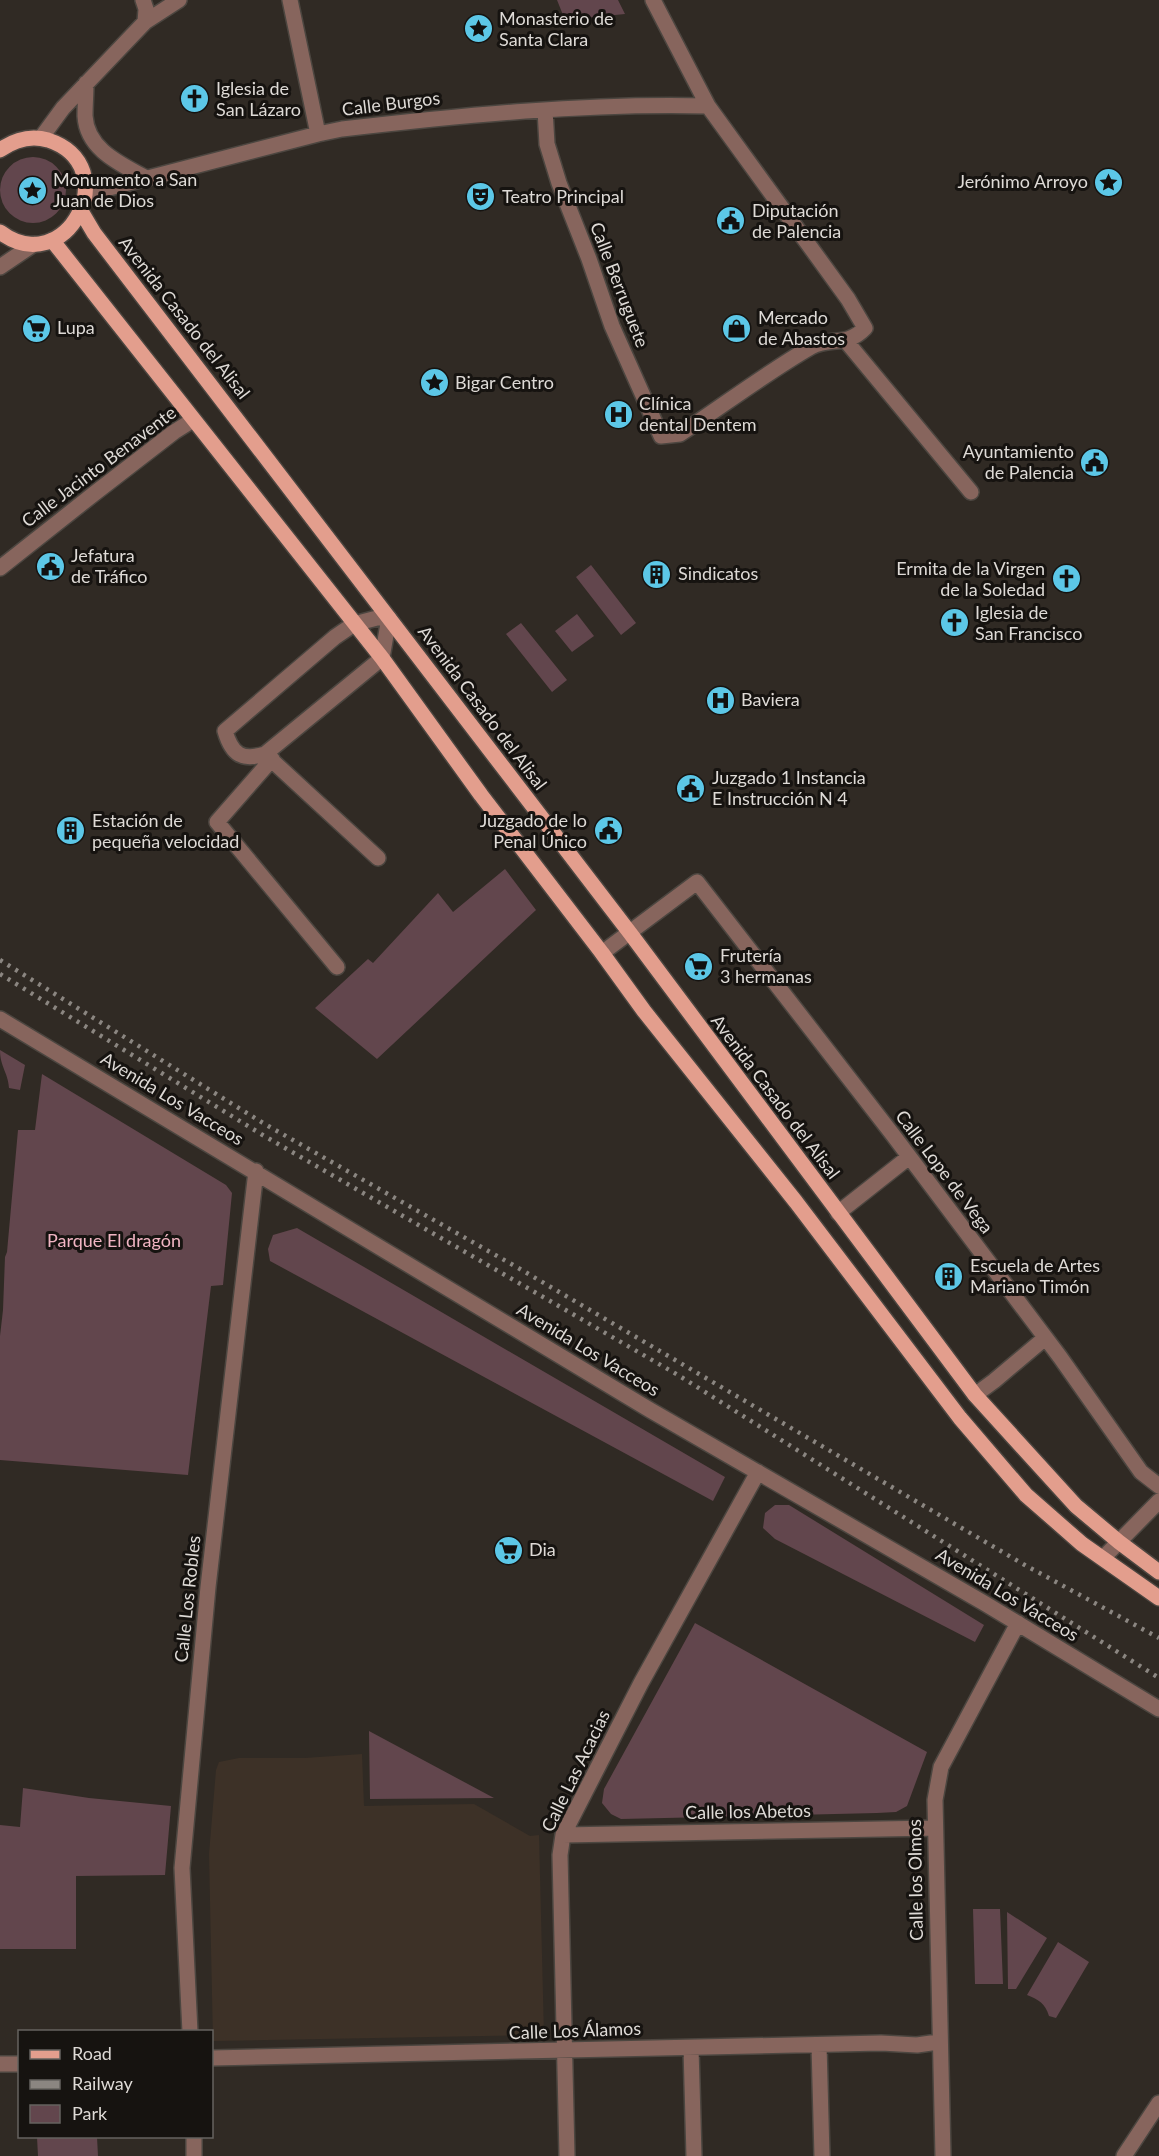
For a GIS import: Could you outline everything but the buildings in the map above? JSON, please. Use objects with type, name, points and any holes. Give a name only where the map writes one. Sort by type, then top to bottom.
[{"type":"main road","points":[[0,232],[20,242],[34,244],[52,240],[74,224],[86,194],[79,164],[69,152],[56,143],[41,138],[24,138],[3,144]]},
{"type":"main road","name":"Avenida Casado del Alisal","points":[[81,211],[94,233],[630,933],[975,1395],[1076,1506],[1159,1572]]},
{"type":"main road","points":[[52,240],[382,658],[644,1011],[796,1202],[960,1418],[1026,1495],[1074,1537],[1159,1598]]},
{"type":"street","points":[[143,0],[146,9],[144,22]]},
{"type":"street","points":[[41,138],[63,108],[144,22],[179,0]]},
{"type":"street","points":[[290,0],[318,134]]},
{"type":"street","points":[[653,0],[708,106],[848,299],[865,328],[857,337],[846,341],[970,492]]},
{"type":"street","points":[[86,83],[85,119],[95,143],[106,156],[146,178]]},
{"type":"street","name":"Calle Burgos","points":[[86,194],[318,134],[457,116],[545,110],[674,105],[708,106]]},
{"type":"street","name":"Calle Berruguete","points":[[545,110],[547,144],[559,183],[612,326],[661,436],[680,434],[813,346],[846,341]]},
{"type":"street","points":[[0,267],[34,244]]},
{"type":"street","name":"Calle Jacinto Benavente","points":[[0,568],[174,432],[193,420]]},
{"type":"street","points":[[378,858],[269,756],[250,758],[242,756],[229,743],[225,731],[335,637],[354,624],[377,618],[389,618]]},
{"type":"street","name":"Avenida Casado del Alisal","points":[[382,658],[389,618]]},
{"type":"street","points":[[337,968],[217,822],[269,756],[382,658]]},
{"type":"street","name":"Calle Lope de Vega","points":[[630,933],[697,882],[1045,1338],[1141,1472],[1159,1486]]},
{"type":"street","points":[[602,953],[630,933]]},
{"type":"street","name":"Avenida Los Vacceos","points":[[0,1018],[641,1405],[1018,1623],[1159,1710]]},
{"type":"street","points":[[838,1213],[909,1158]]},
{"type":"street","name":"Calle Los Robles","points":[[190,2030],[182,1868],[208,1587],[256,1171]]},
{"type":"street","points":[[975,1395],[1045,1338]]},
{"type":"street","name":"Calle Las Acacias","points":[[567,2156],[560,1855],[563,1835],[641,1683],[758,1473]]},
{"type":"street","points":[[1102,1558],[1159,1502]]},
{"type":"street","name":"Calle los Olmos","points":[[942,2156],[935,1800],[940,1767],[1018,1623]]},
{"type":"street","name":"Calle los Abetos","points":[[563,1835],[934,1828]]},
{"type":"street","name":"Calle Los Álamos","points":[[213,2058],[819,2045],[917,2045],[939,2042]]},
{"type":"street","points":[[819,2045],[822,2156]]},
{"type":"street","points":[[691,2048],[694,2156]]},
{"type":"street","points":[[0,2064],[18,2064]]},
{"type":"street","points":[[1124,2156],[1159,2103]]},
{"type":"street","points":[[194,2138],[194,2156]]},
{"type":"shaded area","points":[[362,1754],[364,1806],[474,1804],[530,1836],[539,1835],[544,2035],[213,2041],[209,1854],[216,1770],[219,1762],[239,1758],[305,1758]]},
{"type":"green space","points":[[557,0],[618,0],[625,14],[565,20]]},
{"type":"green space","points":[[33,157],[45,160],[56,167],[63,178],[66,190],[63,202],[56,213],[45,220],[33,223],[21,220],[10,213],[3,202],[0,190],[3,178],[10,167],[21,160]]},
{"type":"green space","points":[[591,565],[636,623],[621,635],[576,577]]},
{"type":"green space","points":[[577,614],[594,636],[572,652],[555,631]]},
{"type":"green space","points":[[521,623],[567,680],[552,692],[506,634]]},
{"type":"green space","points":[[505,869],[536,910],[377,1059],[315,1008],[368,959],[373,963],[438,893],[453,912]]},
{"type":"green space","points":[[0,1050],[25,1065],[20,1090],[9,1088]]},
{"type":"green space","name":"Parque El dragón","points":[[42,1074],[226,1185],[232,1193],[223,1285],[211,1286],[188,1475],[0,1460],[0,1336],[5,1257],[18,1130],[35,1130]]},
{"type":"green space","points":[[297,1228],[725,1477],[713,1501],[270,1261],[268,1249],[273,1235]]},
{"type":"green space","points":[[775,1505],[789,1505],[984,1625],[975,1642],[775,1539],[763,1528],[765,1513]]},
{"type":"green space","points":[[695,1623],[927,1752],[907,1806],[896,1812],[877,1813],[621,1819],[611,1814],[602,1803],[604,1789]]},
{"type":"green space","points":[[369,1731],[494,1798],[370,1799]]},
{"type":"green space","points":[[23,1788],[89,1798],[171,1806],[165,1875],[76,1876],[76,1949],[0,1949],[0,1825],[20,1827]]},
{"type":"green space","points":[[973,1909],[1000,1909],[1003,1984],[975,1984]]},
{"type":"green space","points":[[1007,1912],[1047,1938],[1016,1989],[1008,1989]]},
{"type":"green space","points":[[1058,1942],[1089,1962],[1056,2018],[1049,2016],[1041,2002],[1027,1995]]},
{"type":"green space","points":[[37,2138],[97,2138],[98,2156],[38,2156]]},
{"type":"railway","points":[[0,960],[263,1123],[520,1269],[1023,1564],[1159,1638]]},
{"type":"railway","points":[[0,974],[261,1134],[678,1375],[1159,1678]]},
{"type":"place","name":"Monasterio de Santa Clara","points":[[478,29]]},
{"type":"place","name":"Iglesia de San Lázaro","points":[[195,99]]},
{"type":"place","name":"Jerónimo Arroyo","points":[[1109,182]]},
{"type":"place","name":"Monumento a San Juan de Dios","points":[[32,190]]},
{"type":"place","name":"Teatro Principal","points":[[481,197]]},
{"type":"place","name":"Diputación de Palencia","points":[[731,221]]},
{"type":"place","name":"Lupa","points":[[36,328]]},
{"type":"place","name":"Mercado de Abastos","points":[[737,328]]},
{"type":"place","name":"Bigar Centro","points":[[434,383]]},
{"type":"place","name":"Clínica dental Dentem","points":[[618,414]]},
{"type":"place","name":"Ayuntamiento de Palencia","points":[[1095,462]]},
{"type":"place","name":"Jefatura de Tráfico","points":[[50,566]]},
{"type":"place","name":"Sindicatos","points":[[657,574]]},
{"type":"place","name":"Ermita de la Virgen de la Soledad","points":[[1066,579]]},
{"type":"place","name":"Iglesia de San Francisco","points":[[954,623]]},
{"type":"place","name":"Baviera","points":[[720,700]]},
{"type":"place","name":"Juzgado 1 Instancia E Instrucción N 4","points":[[691,788]]},
{"type":"place","name":"Estación de pequeña velocidad","points":[[71,831]]},
{"type":"place","name":"Juzgado de lo Penal Único","points":[[608,831]]},
{"type":"place","name":"Frutería 3 hermanas","points":[[699,966]]},
{"type":"place","name":"Escuela de Artes Mariano Timón","points":[[949,1276]]},
{"type":"place","name":"Dia","points":[[508,1550]]}]
